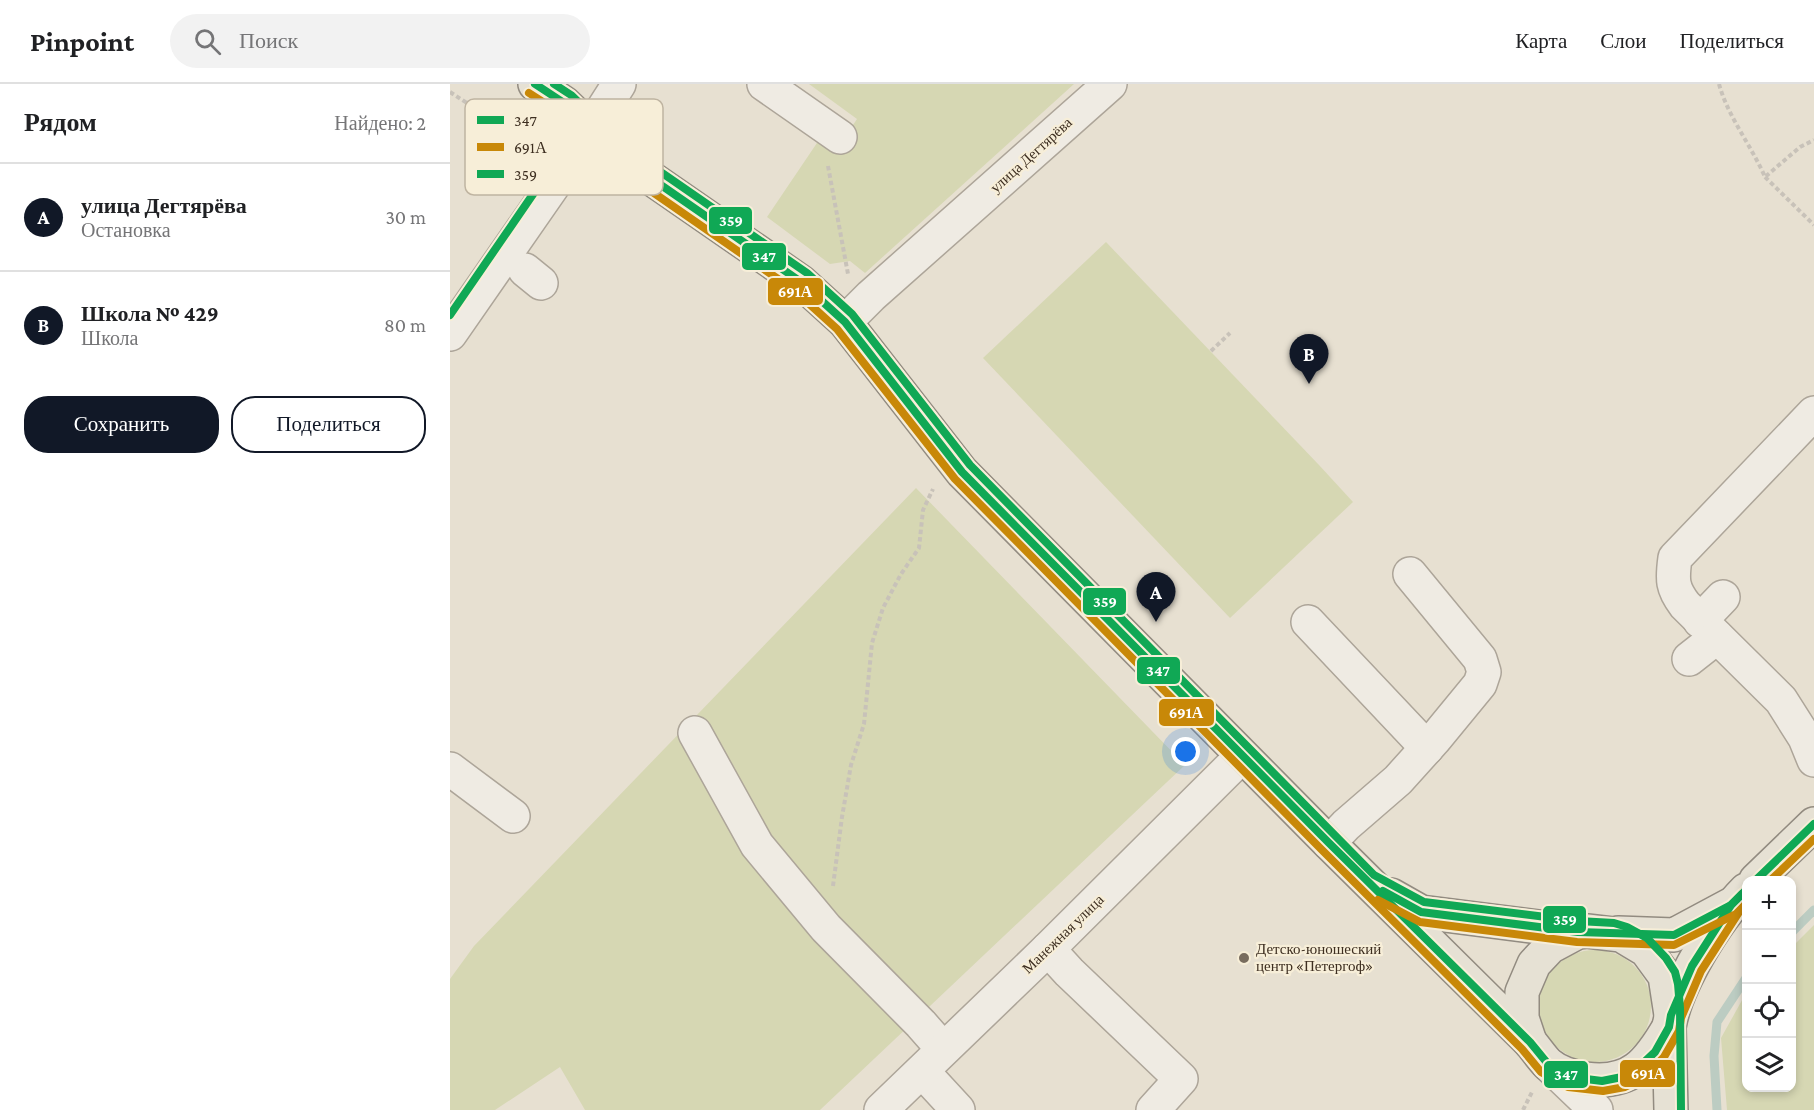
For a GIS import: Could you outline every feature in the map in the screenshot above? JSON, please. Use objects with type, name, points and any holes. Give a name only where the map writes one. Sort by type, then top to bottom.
[{"type":"main road","points":[[535,84],[558,99]]},
{"type":"main road","points":[[663,186],[801,282],[845,322],[962,472],[1368,883],[1538,1064],[1570,1077],[1602,1081],[1622,1077],[1636,1071],[1655,1052],[1692,966],[1739,897]]},
{"type":"main road","points":[[1760,876],[1814,824]]},
{"type":"main road","points":[[1368,883],[1421,912],[1621,935],[1646,950],[1665,976],[1670,1021],[1671,1110]]},
{"type":"main road","points":[[1538,1064],[1522,1018],[1522,993],[1534,964],[1550,947],[1583,932],[1674,935],[1739,897]]},
{"type":"street","points":[[610,99],[619,84]]},
{"type":"street","points":[[764,84],[830,131]]},
{"type":"street","name":"улица Дегтярёва","points":[[845,322],[1110,84]]},
{"type":"street","points":[[450,334],[546,195]]},
{"type":"street","points":[[1814,413],[1675,558],[1672,577],[1676,592],[1685,605],[1781,700],[1805,738],[1814,760]]},
{"type":"street","points":[[1329,843],[1346,825],[1398,780],[1480,684],[1484,672],[1480,659],[1410,574]]},
{"type":"street","points":[[1689,659],[1709,629],[1723,597]]},
{"type":"street","points":[[1308,622],[1427,748]]},
{"type":"street","points":[[694,733],[757,845],[826,928],[921,1024],[933,1060],[958,1110]]},
{"type":"street","name":"Манежная улица","points":[[881,1110],[1048,949],[1242,756]]},
{"type":"street","points":[[450,769],[513,816]]},
{"type":"street","points":[[1048,949],[1181,1080],[1153,1110]]},
{"type":"street","points":[[1538,1064],[1596,1110]]},
{"type":"path","points":[[1719,84],[1724,102],[1756,155],[1766,177],[1814,225]]},
{"type":"path","points":[[450,92],[465,102]]},
{"type":"path","points":[[830,131],[848,275]]},
{"type":"path","points":[[1766,177],[1800,147],[1814,140]]},
{"type":"path","points":[[1211,351],[1230,333]]},
{"type":"path","points":[[826,928],[851,765],[864,724],[872,643],[883,608],[901,574],[919,548],[922,510],[937,482]]},
{"type":"path","points":[[1523,1110],[1538,1064]]},
{"type":"green space","points":[[809,84],[1074,84],[865,273],[850,261],[830,264],[767,217],[821,137],[839,146],[857,119]]},
{"type":"green space","points":[[1106,242],[1353,502],[1230,618],[983,358]]},
{"type":"green space","points":[[916,488],[1185,765],[820,1110],[585,1110],[560,1067],[495,1110],[450,1110],[450,979],[474,946]]},
{"type":"green space","points":[[1814,925],[1814,1110],[1727,1110],[1721,1038],[1742,1000],[1742,1092],[1796,1092],[1796,943]]},
{"type":"green space","points":[[1595,950],[1616,954],[1635,966],[1647,985],[1651,1006],[1647,1027],[1635,1046],[1616,1058],[1595,1062],[1574,1058],[1555,1046],[1543,1027],[1539,1006],[1543,985],[1555,966],[1574,954]]},
{"type":"waterway","points":[[1794,930],[1814,910]]},
{"type":"waterway","points":[[1717,1110],[1714,1056],[1717,1022],[1742,984]]},
{"type":"transit line","name":"347","points":[[535,84],[558,99]]},
{"type":"transit line","name":"359","points":[[554,84],[575,99]]},
{"type":"transit line","name":"691А","points":[[529,93],[538,99]]},
{"type":"transit line","name":"359","points":[[663,174],[807,273],[852,314],[970,465],[1374,875],[1424,902],[1578,921],[1614,923],[1647,938],[1666,958],[1675,972],[1678,984],[1681,1110]]},
{"type":"transit line","name":"347","points":[[663,186],[801,282],[845,322],[962,472],[1329,843],[1530,1042],[1548,1064],[1570,1077],[1602,1081],[1622,1077],[1636,1070],[1655,1052],[1669,1027],[1671,1015],[1692,966],[1731,905],[1742,894]]},
{"type":"transit line","name":"359","points":[[450,315],[532,195]]},
{"type":"transit line","name":"691А","points":[[657,195],[794,290],[837,329],[955,479],[1522,1049],[1541,1072],[1568,1087],[1603,1091],[1625,1087],[1642,1079],[1664,1057],[1679,1031],[1681,1018],[1701,971],[1742,909]]},
{"type":"transit line","name":"347","points":[[1760,876],[1814,824]]},
{"type":"transit line","name":"691А","points":[[1775,876],[1814,839]]},
{"type":"transit line","name":"347","points":[[1383,891],[1421,912],[1578,932],[1674,935],[1731,905],[1742,894]]},
{"type":"transit line","name":"691А","points":[[1378,900],[1420,922],[1577,942],[1674,945],[1736,914],[1742,908]]},
{"type":"place","name":"Школа № 429","points":[[1309,384]]},
{"type":"place","name":"улица Дегтярёва","points":[[1156,622]]},
{"type":"place","name":"Детско-юношеский центр «Петергоф»","points":[[1244,958]]}]
